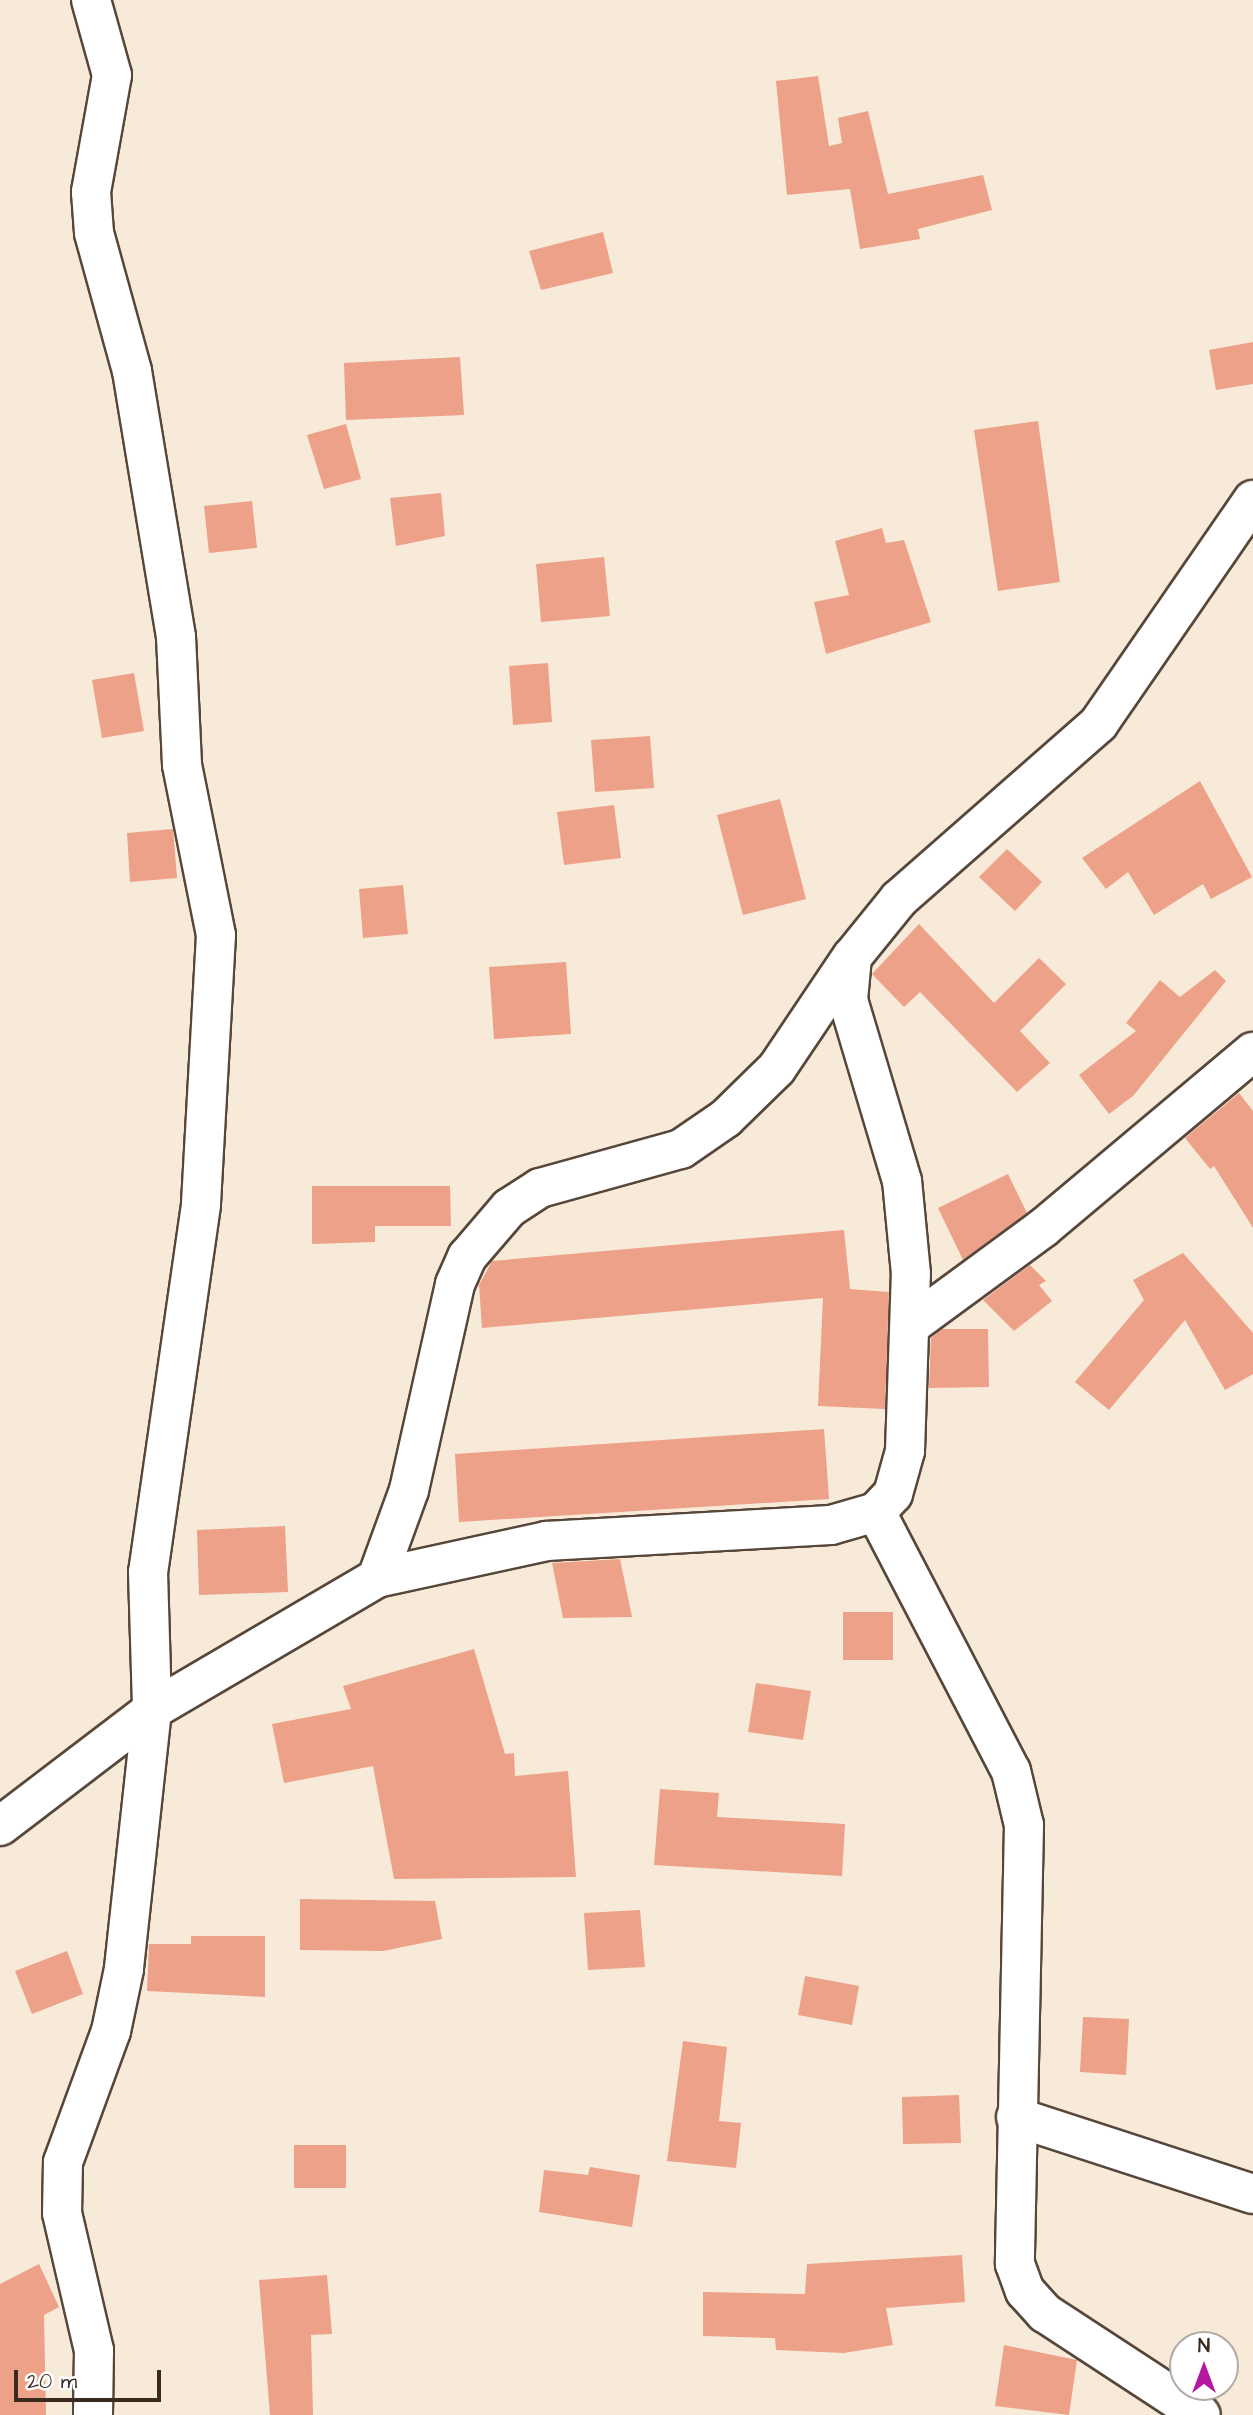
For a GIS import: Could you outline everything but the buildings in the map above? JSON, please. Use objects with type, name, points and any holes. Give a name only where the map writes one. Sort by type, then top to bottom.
[{"type":"street","points":[[91,0],[113,75],[91,192],[94,233],[132,371],[176,637],[182,765],[216,935],[201,1205],[148,1572],[152,1710],[124,1969],[111,2032],[62,2162],[62,2213],[94,2350],[93,2415]]},
{"type":"street","points":[[377,1578],[409,1490],[455,1284],[467,1257],[509,1208],[540,1188],[681,1149],[726,1118],[777,1068],[852,957],[899,900],[1099,723],[1253,500]]},
{"type":"street","points":[[0,1826],[152,1710],[377,1578],[546,1541],[831,1525],[876,1512],[893,1494],[905,1451],[911,1325],[902,1181],[848,1000],[852,957]]},
{"type":"street","points":[[911,1325],[1043,1228],[1253,1052]]},
{"type":"street","points":[[876,1512],[1011,1771],[1024,1825],[1014,2264],[1025,2291],[1045,2313],[1201,2415]]},
{"type":"street","points":[[1016,2116],[1253,2194]]}]
